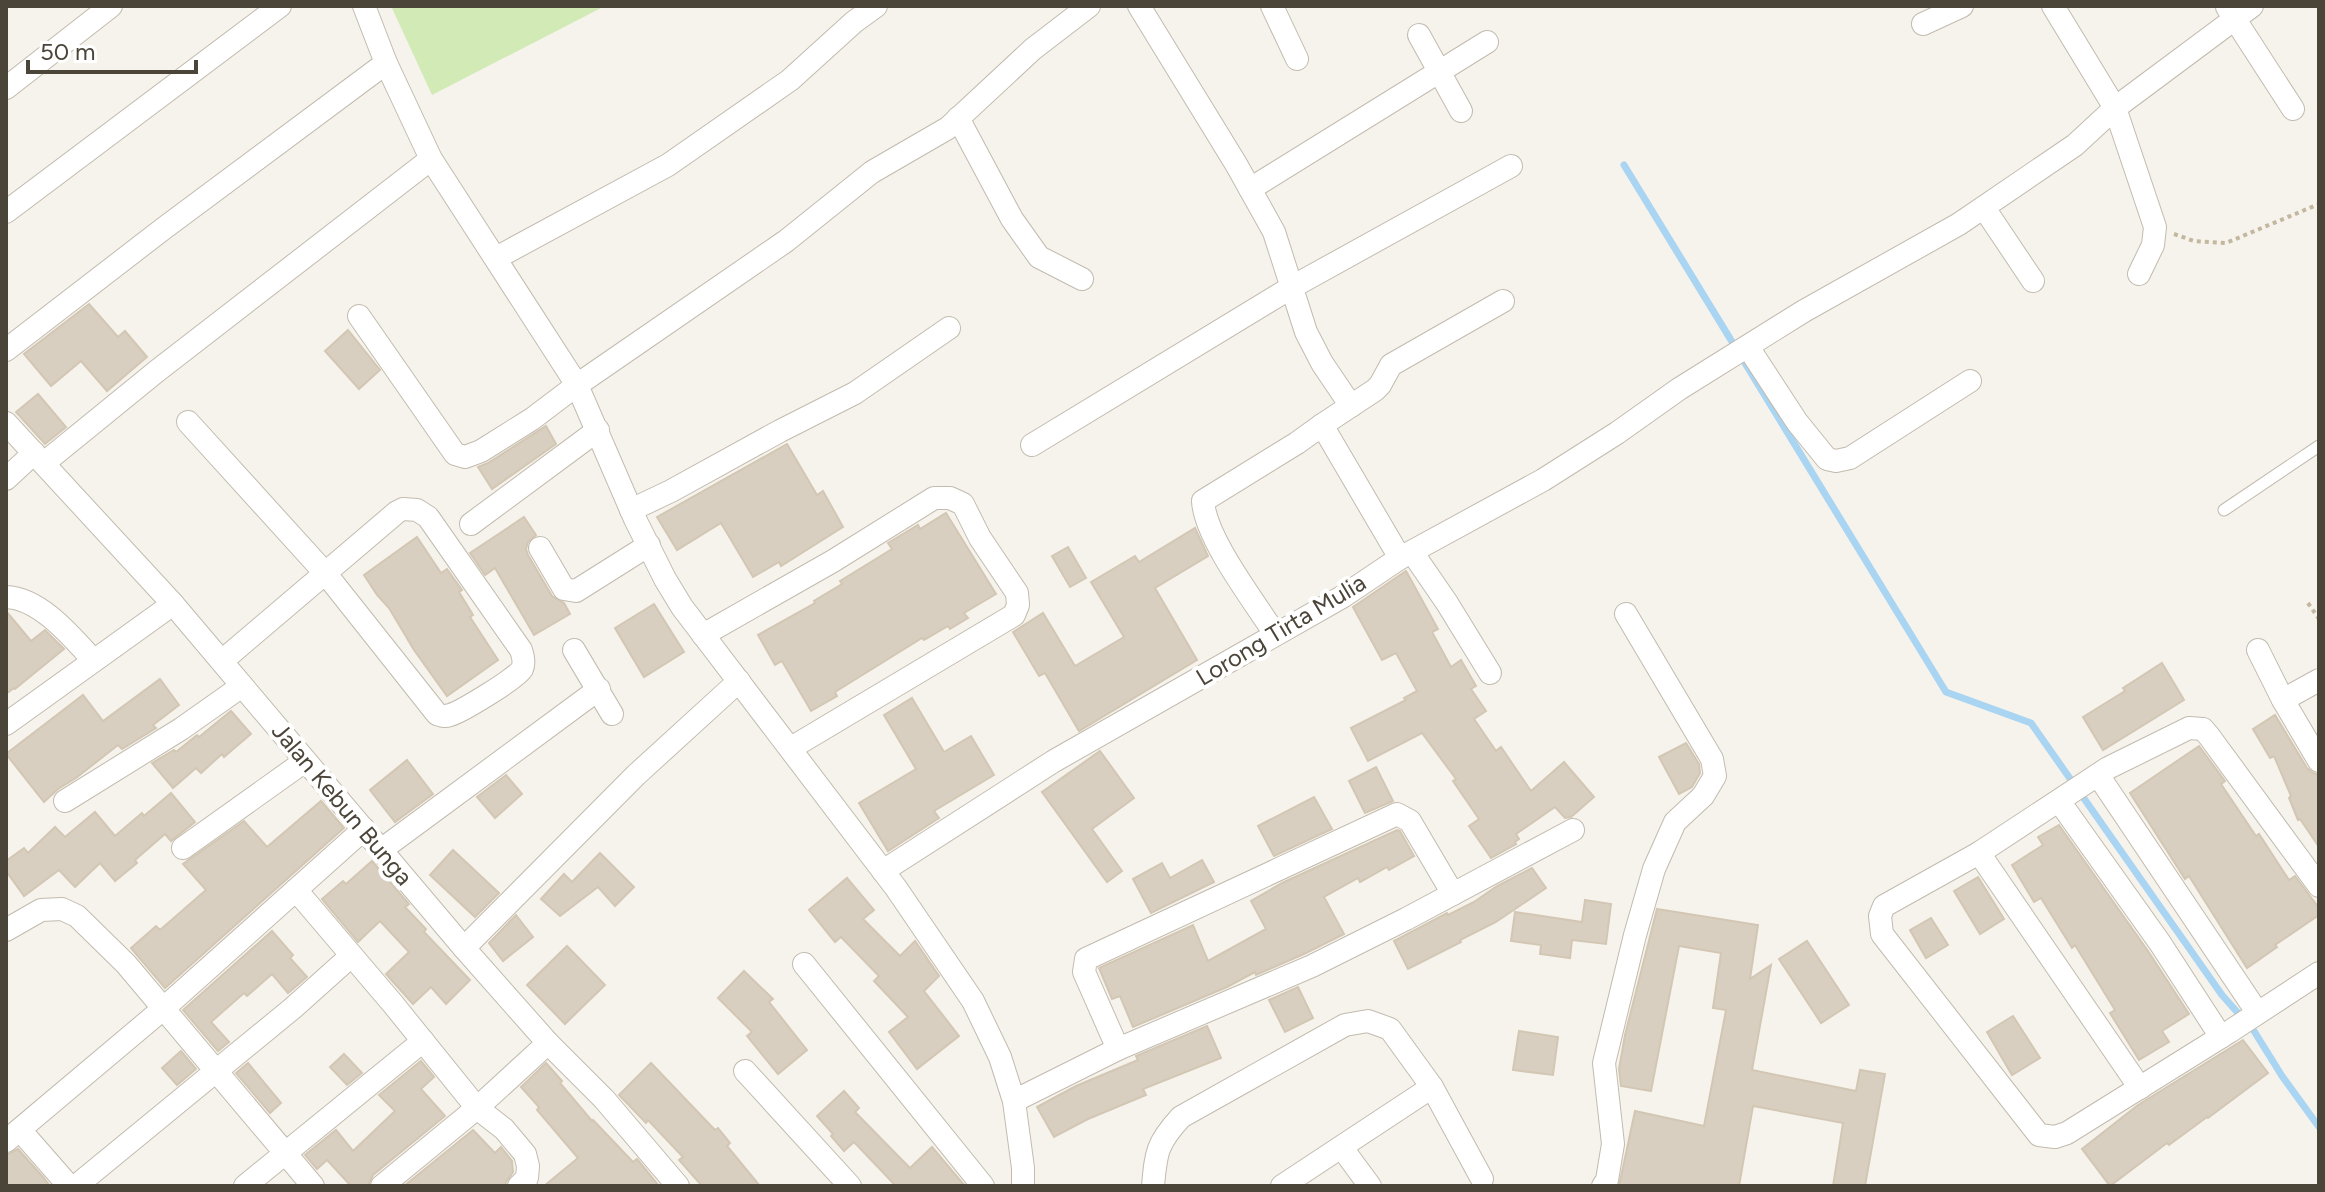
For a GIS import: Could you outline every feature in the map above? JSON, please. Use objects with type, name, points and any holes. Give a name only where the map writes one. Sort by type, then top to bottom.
[{"type":"street","points":[[6,88],[111,6]]},
{"type":"street","points":[[6,212],[280,6]]},
{"type":"street","points":[[364,6],[386,63],[431,159],[577,385],[631,510],[682,607],[883,871],[973,1001],[1000,1057],[1014,1101],[1023,1186]]},
{"type":"street","points":[[496,258],[668,165],[790,80],[846,14],[876,6]]},
{"type":"street","points":[[359,316],[458,455],[470,456],[532,419],[786,241],[872,172],[948,128],[1033,49],[1089,6]]},
{"type":"street","points":[[1139,6],[1274,232],[1306,332],[1322,363],[1351,406]]},
{"type":"street","points":[[1272,6],[1297,59]]},
{"type":"street","points":[[1923,24],[1962,6]]},
{"type":"street","points":[[2053,6],[2115,108],[2155,227],[2153,245],[2139,274]]},
{"type":"street","points":[[2237,10],[2293,109]]},
{"type":"street","name":"Lorong Tirta Mulia","points":[[883,871],[1054,761],[1342,597],[1406,555],[1543,480],[1679,389],[1804,311],[1959,224],[2075,145],[2115,108],[2237,10]]},
{"type":"street","points":[[1419,35],[1461,111]]},
{"type":"street","points":[[1250,189],[1487,42]]},
{"type":"street","points":[[6,350],[386,63]]},
{"type":"street","points":[[958,118],[1012,219],[1039,257],[1082,279]]},
{"type":"street","points":[[6,479],[157,371],[431,159]]},
{"type":"street","points":[[1032,445],[1292,287],[1511,166]]},
{"type":"street","points":[[1984,208],[2033,281]]},
{"type":"street","points":[[1275,634],[1209,526],[1203,501],[1351,406],[1380,385],[1391,365],[1503,301]]},
{"type":"street","points":[[631,510],[855,393],[949,328]]},
{"type":"street","points":[[1746,348],[1797,422],[1827,459],[1836,461],[1850,458],[1970,381]]},
{"type":"street","points":[[188,422],[326,574],[441,716],[450,716],[487,695],[521,670],[523,659],[521,650],[428,517],[410,509],[397,512],[326,574],[222,661]]},
{"type":"street","name":"Jalan Kebun Bunga","points":[[6,423],[173,604],[464,948],[548,1043],[604,1099],[677,1186]]},
{"type":"street","points":[[1322,425],[1406,555],[1447,603],[1490,673]]},
{"type":"street","points":[[471,524],[598,430]]},
{"type":"street","points":[[703,635],[833,561],[934,498],[950,498],[963,504],[980,538],[1017,593],[1018,605],[1014,615],[791,748]]},
{"type":"street","points":[[540,548],[564,589],[576,591],[649,545]]},
{"type":"street","points":[[6,597],[17,599],[59,623],[93,660]]},
{"type":"street","points":[[6,724],[173,604]]},
{"type":"street","points":[[1603,1186],[1607,1180],[1613,1144],[1604,1063],[1635,935],[1654,869],[1675,822],[1703,796],[1715,776],[1712,759],[1626,614]]},
{"type":"street","points":[[574,650],[612,714]]},
{"type":"street","points":[[2258,650],[2319,761]]},
{"type":"street","points":[[2283,700],[2319,680]]},
{"type":"street","points":[[464,948],[636,775],[739,681]]},
{"type":"street","points":[[65,801],[181,729],[242,686]]},
{"type":"street","points":[[381,850],[599,689]]},
{"type":"street","points":[[2319,886],[2203,729],[2189,728],[2108,768],[1979,853],[1884,906],[1880,916],[1882,934],[2039,1135],[2055,1137],[2067,1133],[2319,973]]},
{"type":"street","points":[[183,848],[305,761]]},
{"type":"street","points":[[2093,778],[2255,1014]]},
{"type":"street","points":[[2062,799],[2225,1035]]},
{"type":"street","points":[[1118,1049],[1084,972],[1086,959],[1383,820],[1397,814],[1410,821],[1453,894]]},
{"type":"street","points":[[69,1186],[13,1135],[164,1008],[364,829]]},
{"type":"street","points":[[1014,1101],[1118,1049],[1312,966],[1573,830]]},
{"type":"street","points":[[1979,853],[2140,1088]]},
{"type":"street","points":[[296,890],[477,1108],[504,1129],[525,1154],[527,1178],[519,1186]]},
{"type":"street","points":[[6,930],[41,910],[69,911],[126,964],[313,1186]]},
{"type":"street","points":[[76,1186],[293,1008],[351,956]]},
{"type":"street","points":[[804,964],[983,1186]]},
{"type":"street","points":[[1153,1186],[1155,1157],[1163,1136],[1181,1117],[1345,1025],[1368,1021],[1390,1029],[1432,1087],[1482,1179]]},
{"type":"street","points":[[245,1186],[423,1041]]},
{"type":"street","points":[[382,1186],[477,1108],[548,1043]]},
{"type":"street","points":[[745,1071],[850,1186]]},
{"type":"street","points":[[1282,1186],[1432,1087]]},
{"type":"street","points":[[1342,1148],[1370,1186]]},
{"type":"lane","points":[[2224,510],[2319,446]]},
{"type":"path","points":[[2155,227],[2194,241],[2226,243],[2319,204]]},
{"type":"path","points":[[2308,603],[2319,619]]},
{"type":"green space","points":[[391,6],[605,6],[432,95]]},
{"type":"building","points":[[89,304],[118,337],[125,331],[147,357],[107,391],[81,361],[51,386],[24,354]]},
{"type":"building","points":[[348,330],[380,370],[359,389],[325,351]]},
{"type":"building","points":[[38,394],[66,427],[45,444],[16,412]]},
{"type":"building","points":[[546,426],[556,444],[492,489],[478,467]]},
{"type":"building","points":[[787,444],[817,495],[823,491],[843,527],[781,566],[779,562],[753,577],[721,523],[677,550],[657,517]]},
{"type":"building","points":[[946,513],[996,594],[964,613],[968,618],[950,629],[948,626],[924,640],[922,638],[835,692],[837,696],[811,711],[782,661],[775,665],[758,635],[815,603],[842,584],[840,581],[892,549],[888,543]]},
{"type":"building","points":[[524,517],[536,535],[528,542],[528,555],[552,596],[564,603],[570,614],[534,635],[495,568],[485,575],[470,553]]},
{"type":"building","points":[[1195,528],[1208,556],[1155,588],[1197,660],[1079,731],[1045,673],[1039,676],[1013,632],[1043,613],[1075,666],[1124,637],[1091,582],[1135,556],[1139,562]]},
{"type":"building","points":[[417,537],[441,573],[447,569],[462,590],[459,592],[473,615],[470,617],[498,660],[447,696],[364,575]]},
{"type":"building","points":[[1068,547],[1086,578],[1070,587],[1052,556]]},
{"type":"building","points":[[1406,571],[1438,629],[1432,632],[1451,667],[1461,660],[1476,686],[1471,689],[1486,711],[1474,719],[1496,751],[1501,747],[1531,791],[1564,762],[1594,797],[1571,817],[1565,818],[1555,807],[1516,834],[1519,839],[1516,844],[1491,858],[1469,826],[1479,819],[1453,781],[1456,779],[1422,733],[1368,761],[1351,728],[1406,700],[1404,698],[1417,691],[1396,653],[1382,660],[1353,607]]},
{"type":"building","points":[[654,604],[684,652],[644,677],[615,628]]},
{"type":"building","points":[[6,611],[31,641],[45,630],[64,649],[6,694]]},
{"type":"building","points":[[2162,663],[2184,700],[2103,750],[2083,717]]},
{"type":"building","points":[[160,679],[179,705],[153,725],[156,728],[122,749],[118,745],[44,802],[6,754],[83,695],[103,721]]},
{"type":"building","points":[[912,698],[944,752],[971,736],[994,775],[934,811],[939,818],[888,851],[859,803],[916,769],[884,715]]},
{"type":"building","points":[[231,711],[251,734],[201,773],[196,768],[173,788],[152,763],[174,750],[176,752],[197,735],[199,737]]},
{"type":"building","points":[[2275,715],[2307,768],[2319,775],[2319,847],[2298,820],[2274,756],[2270,758],[2253,729]]},
{"type":"building","points":[[1686,743],[1699,764],[1700,773],[1692,787],[1679,794],[1659,757]]},
{"type":"building","points":[[2199,746],[2225,781],[2221,784],[2256,836],[2259,834],[2289,880],[2295,876],[2319,908],[2319,915],[2247,968],[2189,876],[2185,879],[2130,793]]},
{"type":"building","points":[[1100,751],[1134,798],[1092,829],[1122,871],[1107,882],[1042,792]]},
{"type":"building","points":[[407,760],[433,794],[395,822],[370,790]]},
{"type":"building","points":[[1376,767],[1393,801],[1365,813],[1349,781]]},
{"type":"building","points":[[506,775],[522,794],[495,818],[477,797]]},
{"type":"building","points":[[171,793],[195,822],[171,841],[165,834],[115,881],[100,863],[75,887],[59,870],[24,896],[6,871],[6,861],[24,848],[28,853],[55,827],[65,837],[95,812],[115,836]]},
{"type":"building","points":[[1314,797],[1332,829],[1274,856],[1258,826]]},
{"type":"building","points":[[321,801],[344,828],[165,988],[131,948],[156,926],[160,930],[206,890],[183,864],[244,821],[267,847]]},
{"type":"building","points":[[2059,825],[2189,1014],[2162,1031],[2169,1042],[2139,1060],[2110,1013],[2115,1010],[2075,945],[2072,948],[2041,898],[2034,902],[2012,865],[2043,845],[2038,837]]},
{"type":"building","points":[[1397,830],[1414,856],[1360,882],[1358,878],[1324,897],[1344,934],[1133,1027],[1120,996],[1112,999],[1099,968],[1193,925],[1208,961],[1266,929],[1251,901],[1282,883]]},
{"type":"building","points":[[453,850],[499,893],[475,917],[430,875]]},
{"type":"building","points":[[600,853],[634,887],[615,906],[598,887],[560,916],[541,899],[564,874],[572,882]]},
{"type":"building","points":[[1202,860],[1214,882],[1151,913],[1133,879],[1162,863],[1170,878]]},
{"type":"building","points":[[372,861],[409,904],[405,907],[426,929],[424,932],[470,980],[446,1004],[431,987],[413,1004],[386,974],[409,952],[380,921],[358,942],[322,899],[343,881],[346,884]]},
{"type":"building","points":[[1532,868],[1546,888],[1496,922],[1408,969],[1394,941],[1474,902]]},
{"type":"building","points":[[1978,877],[2004,919],[1980,934],[1954,891]]},
{"type":"building","points":[[847,878],[874,910],[863,919],[900,956],[915,941],[939,976],[924,991],[959,1036],[917,1069],[889,1032],[908,1017],[874,981],[879,976],[841,937],[835,942],[809,910]]},
{"type":"building","points":[[1585,900],[1611,904],[1606,944],[1572,940],[1570,958],[1540,954],[1541,945],[1511,941],[1515,912],[1582,922]]},
{"type":"building","points":[[1657,909],[1758,925],[1750,979],[1771,965],[1752,1070],[1856,1091],[1860,1070],[1885,1074],[1865,1186],[1833,1186],[1843,1123],[1753,1106],[1739,1186],[1619,1186],[1635,1111],[1704,1126],[1726,1010],[1713,1008],[1721,953],[1679,946],[1651,1091],[1621,1086],[1619,1069],[1625,1035]]},
{"type":"building","points":[[516,915],[533,937],[503,961],[489,943]]},
{"type":"building","points":[[1931,918],[1948,945],[1926,958],[1910,930]]},
{"type":"building","points":[[272,931],[307,977],[288,993],[272,974],[247,996],[244,993],[211,1022],[229,1042],[218,1051],[183,1010]]},
{"type":"building","points":[[1807,941],[1849,1005],[1821,1023],[1779,959]]},
{"type":"building","points":[[567,946],[605,985],[565,1024],[527,985]]},
{"type":"building","points":[[744,971],[773,999],[769,1002],[807,1050],[778,1074],[747,1036],[752,1032],[718,998]]},
{"type":"building","points":[[1298,987],[1313,1018],[1285,1032],[1269,1000]]},
{"type":"building","points":[[2013,1016],[2040,1058],[2012,1075],[1987,1032]]},
{"type":"building","points":[[1207,1026],[1221,1058],[1143,1089],[1146,1095],[1054,1137],[1037,1107],[1076,1086],[1138,1060],[1136,1056]]},
{"type":"building","points":[[1519,1031],[1558,1037],[1553,1075],[1513,1070]]},
{"type":"building","points":[[2243,1040],[2268,1073],[2110,1186],[2082,1149],[2138,1105]]},
{"type":"building","points":[[181,1051],[196,1069],[177,1085],[162,1068]]},
{"type":"building","points":[[344,1054],[362,1073],[347,1085],[330,1067]]},
{"type":"building","points":[[421,1061],[434,1077],[421,1089],[445,1116],[373,1175],[368,1186],[351,1186],[327,1160],[317,1169],[305,1155],[336,1130],[353,1151],[395,1111],[379,1095]]},
{"type":"building","points":[[248,1063],[281,1103],[270,1113],[236,1073]]},
{"type":"building","points":[[546,1063],[592,1121],[633,1162],[637,1159],[659,1186],[544,1186],[578,1158],[521,1087]]},
{"type":"building","points":[[651,1063],[715,1130],[718,1128],[730,1143],[727,1146],[760,1186],[702,1186],[679,1160],[683,1157],[619,1095]]},
{"type":"building","points":[[844,1091],[859,1108],[855,1112],[910,1168],[932,1147],[965,1186],[892,1186],[894,1184],[854,1142],[844,1151],[817,1116]]},
{"type":"building","points":[[473,1130],[495,1153],[501,1147],[512,1161],[513,1172],[505,1186],[404,1186]]},
{"type":"building","points":[[18,1149],[50,1186],[6,1186],[6,1155]]},
{"type":"waterway","points":[[1624,165],[1946,692],[2031,723],[2222,995],[2254,1031],[2319,1127]]}]
